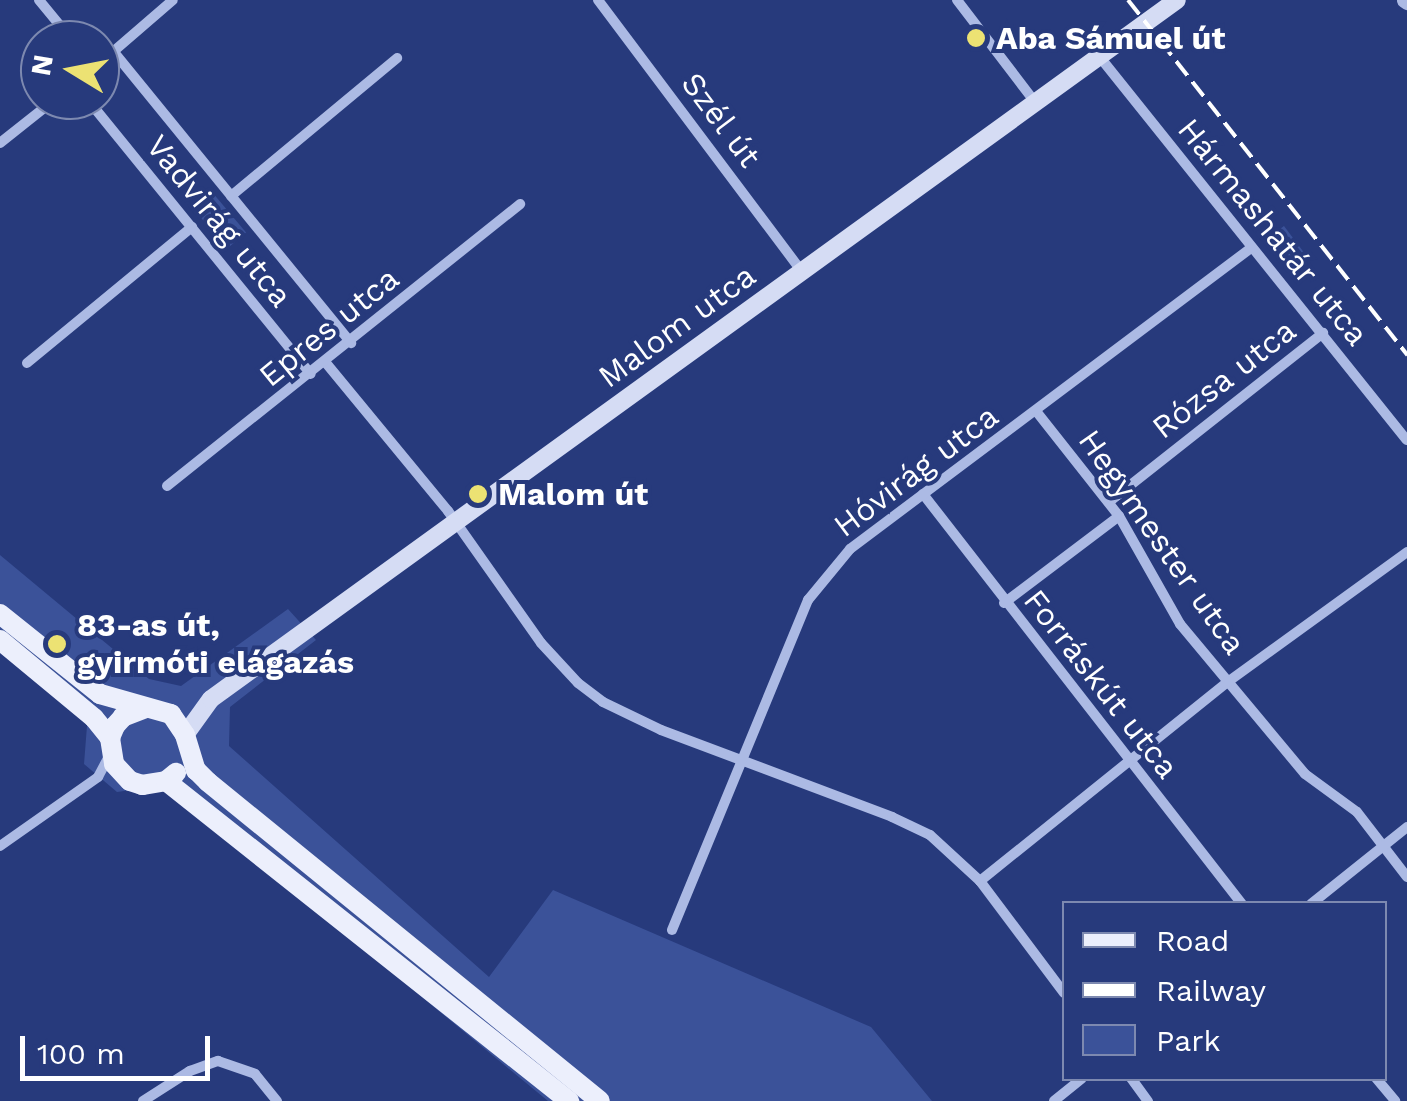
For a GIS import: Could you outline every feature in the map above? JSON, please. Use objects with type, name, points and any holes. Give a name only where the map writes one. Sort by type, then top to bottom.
[{"type":"main road","name":"Malom utca","points":[[212,699],[1176,0]]},
{"type":"main road","points":[[0,614],[100,694],[171,714],[212,699]]},
{"type":"main road","points":[[0,640],[94,718],[130,780],[142,784],[166,780],[177,772],[186,742],[212,699]]},
{"type":"main road","points":[[110,746],[123,717],[146,708]]},
{"type":"main road","points":[[171,714],[208,782],[600,1101]]},
{"type":"main road","points":[[166,780],[569,1101]]},
{"type":"street","points":[[39,0],[56,20]]},
{"type":"street","points":[[120,46],[173,0]]},
{"type":"street","name":"Szél út","points":[[598,0],[802,272]]},
{"type":"street","points":[[957,0],[1034,102]]},
{"type":"street","name":"Hármashatár utca","points":[[1099,56],[1407,440]]},
{"type":"street","points":[[232,196],[396,58]]},
{"type":"street","points":[[120,60],[351,343]]},
{"type":"street","points":[[0,143],[29,120]]},
{"type":"street","name":"Vadvirág utca","points":[[105,120],[311,374]]},
{"type":"street","name":"Epres utca","points":[[167,486],[326,363],[520,204]]},
{"type":"street","points":[[27,363],[192,226]]},
{"type":"street","name":"Hóvirág utca","points":[[672,930],[808,600],[850,549],[1251,248]]},
{"type":"street","name":"Rózsa utca","points":[[1109,502],[1323,333]]},
{"type":"street","points":[[326,363],[455,524],[541,642],[578,683],[603,702],[662,730],[930,835],[980,882],[1062,989]]},
{"type":"street","name":"Hegymester utca","points":[[1036,412],[1119,516],[1180,624],[1305,774],[1356,812],[1407,877]]},
{"type":"street","name":"Forráskút utca","points":[[923,494],[1240,901]]},
{"type":"street","points":[[1004,602],[1119,516]]},
{"type":"street","points":[[980,882],[1230,681],[1407,552]]},
{"type":"street","points":[[0,846],[98,777],[110,746]]},
{"type":"street","points":[[98,777],[130,780]]},
{"type":"street","points":[[1315,901],[1407,827]]},
{"type":"street","points":[[143,1101],[190,1071],[228,1062],[254,1074],[276,1101]]},
{"type":"street","points":[[1054,1101],[1078,1081]]},
{"type":"street","points":[[1378,1081],[1394,1101]]},
{"type":"green space","points":[[212,192],[246,233],[227,249],[193,208]]},
{"type":"green space","points":[[1284,226],[1307,256],[1292,267],[1270,237]]},
{"type":"green space","points":[[0,555],[149,679],[181,686],[288,609],[316,640],[230,707],[229,746],[489,977],[553,890],[871,1027],[932,1101],[548,1101],[165,785],[117,792],[84,764],[88,713],[0,646]]},
{"type":"railway","points":[[1128,0],[1407,355]]},
{"type":"place","name":"Aba Sámuel út","points":[[976,38]]},
{"type":"place","name":"Malom út","points":[[478,494]]},
{"type":"place","name":"83-as út, gyirmóti elágazás","points":[[57,644]]}]
